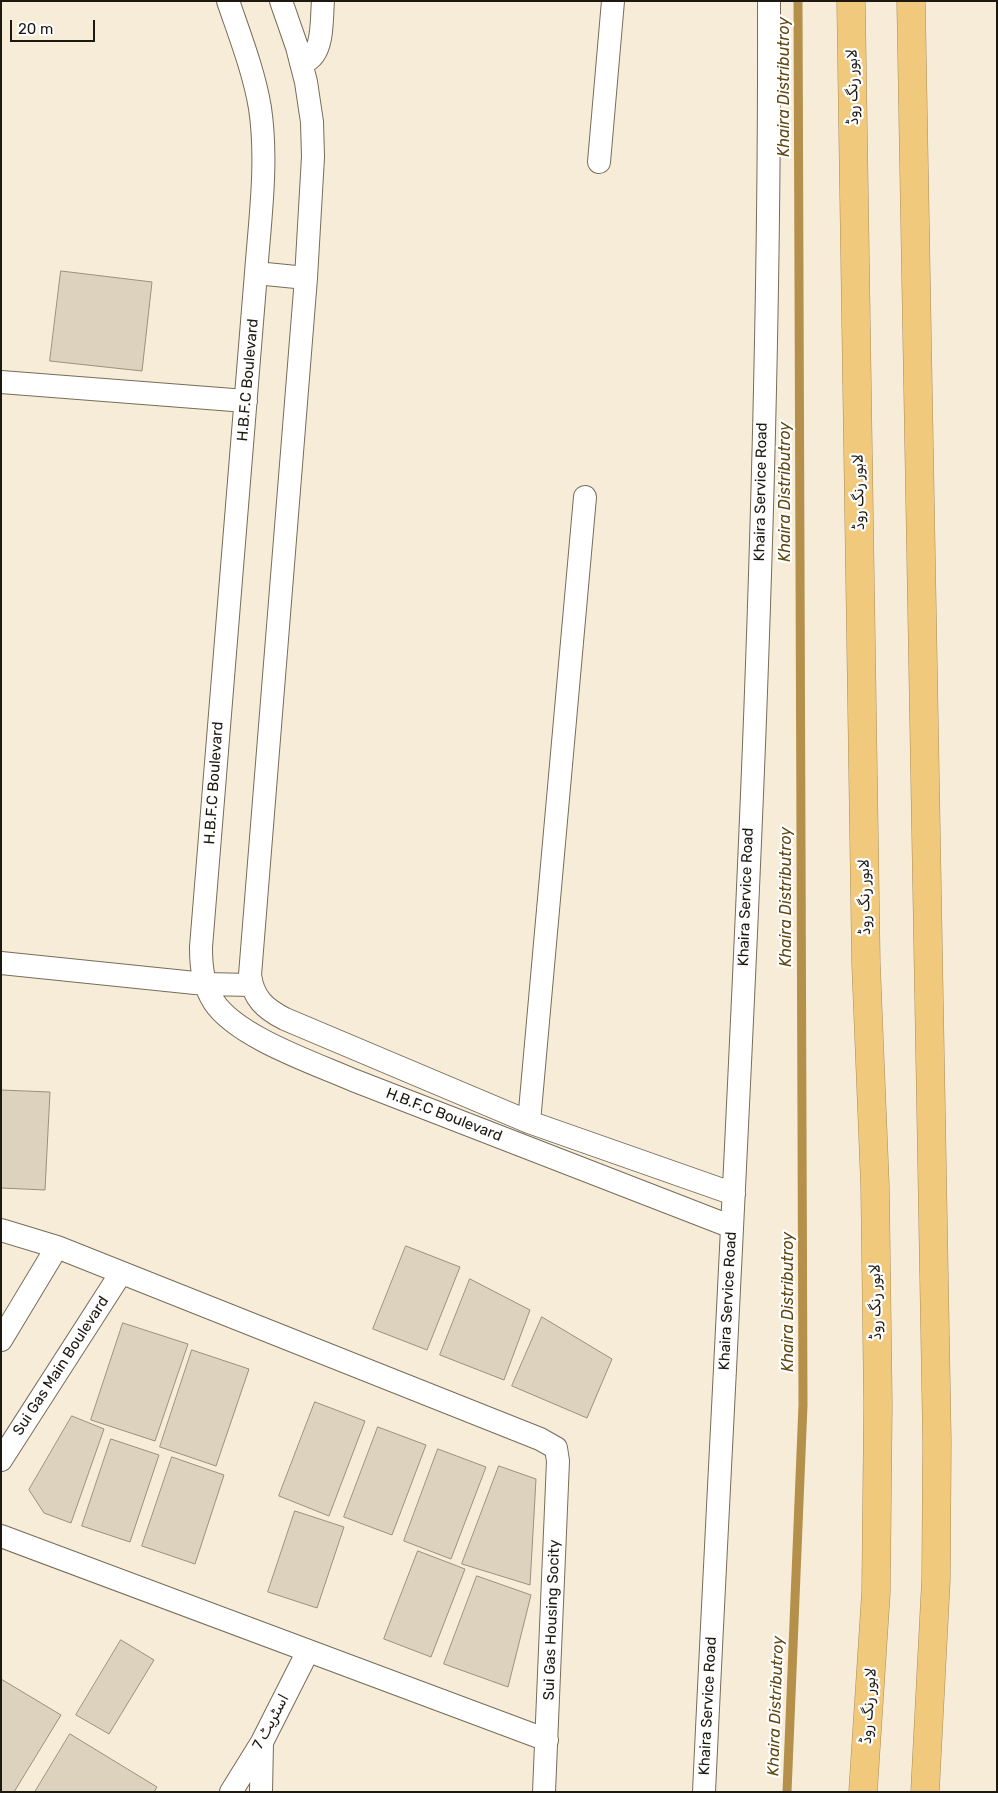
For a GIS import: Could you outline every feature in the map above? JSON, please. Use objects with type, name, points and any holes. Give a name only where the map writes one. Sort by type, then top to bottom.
[{"type":"highway","name":"لاہور رنگ روڈ","points":[[851,1],[866,964],[875,1186],[878,1404],[876,1592],[863,1792]]},
{"type":"highway","points":[[911,1],[937,1442],[936,1579],[925,1792]]},
{"type":"street","name":"H.B.F.C Boulevard","points":[[228,1],[254,81],[260,108],[262,168],[246,401],[201,947],[201,968],[205,984],[214,1003],[231,1020],[250,1033],[292,1053],[362,1083],[732,1226]]},
{"type":"street","name":"H.B.F.C Boulevard","points":[[281,1],[301,63],[310,101],[313,140],[306,278],[251,962],[252,985],[260,1002],[270,1011],[285,1019],[529,1122],[734,1194]]},
{"type":"street","points":[[301,63],[311,58],[316,51],[323,1]]},
{"type":"street","points":[[599,162],[613,1]]},
{"type":"street","name":"Khaira Service Road","points":[[704,1792],[734,1194],[760,560],[769,122],[769,1]]},
{"type":"street","points":[[256,273],[306,278]]},
{"type":"street","points":[[1,382],[246,401]]},
{"type":"street","points":[[529,1122],[585,497]]},
{"type":"street","points":[[1,963],[205,984],[252,985]]},
{"type":"street","points":[[1,1230],[57,1247],[122,1272]]},
{"type":"street","points":[[1,1340],[57,1247]]},
{"type":"street","name":"Sui Gas Housing Socity","points":[[122,1272],[556,1448],[558,1461],[544,1792]]},
{"type":"street","name":"Sui Gas Main Boulevard","points":[[1,1460],[122,1272]]},
{"type":"street","points":[[1,1536],[546,1740]]},
{"type":"street","name":"اسٹریٹ 7","points":[[231,1792],[262,1742],[308,1650]]},
{"type":"street","points":[[261,1792],[262,1742]]},
{"type":"building","points":[[61,271],[152,282],[142,371],[50,361]]},
{"type":"building","points":[[1,1090],[50,1092],[45,1190],[1,1188]]},
{"type":"building","points":[[406,1246],[460,1267],[427,1350],[373,1329]]},
{"type":"building","points":[[470,1279],[530,1310],[504,1380],[440,1355]]},
{"type":"building","points":[[542,1317],[612,1359],[587,1418],[512,1386]]},
{"type":"building","points":[[123,1323],[188,1344],[155,1441],[91,1420]]},
{"type":"building","points":[[192,1350],[249,1369],[216,1466],[160,1447]]},
{"type":"building","points":[[315,1402],[365,1421],[329,1516],[279,1496]]},
{"type":"building","points":[[72,1416],[104,1429],[71,1523],[44,1513],[29,1490]]},
{"type":"building","points":[[378,1427],[426,1445],[392,1535],[344,1517]]},
{"type":"building","points":[[111,1439],[159,1455],[130,1542],[82,1526]]},
{"type":"building","points":[[438,1449],[486,1467],[451,1559],[404,1541]]},
{"type":"building","points":[[172,1457],[224,1475],[195,1564],[142,1546]]},
{"type":"building","points":[[499,1466],[536,1479],[530,1585],[462,1564]]},
{"type":"building","points":[[295,1511],[344,1527],[317,1608],[268,1592]]},
{"type":"building","points":[[418,1551],[465,1569],[431,1657],[384,1639]]},
{"type":"building","points":[[477,1576],[531,1595],[508,1687],[444,1664]]},
{"type":"building","points":[[121,1640],[154,1660],[109,1734],[76,1715]]},
{"type":"building","points":[[1,1679],[61,1715],[14,1792],[1,1792]]},
{"type":"building","points":[[70,1734],[157,1787],[154,1792],[35,1792]]},
{"type":"waterway","name":"Khaira Distributroy","points":[[787,1792],[803,1405],[798,1]]}]
